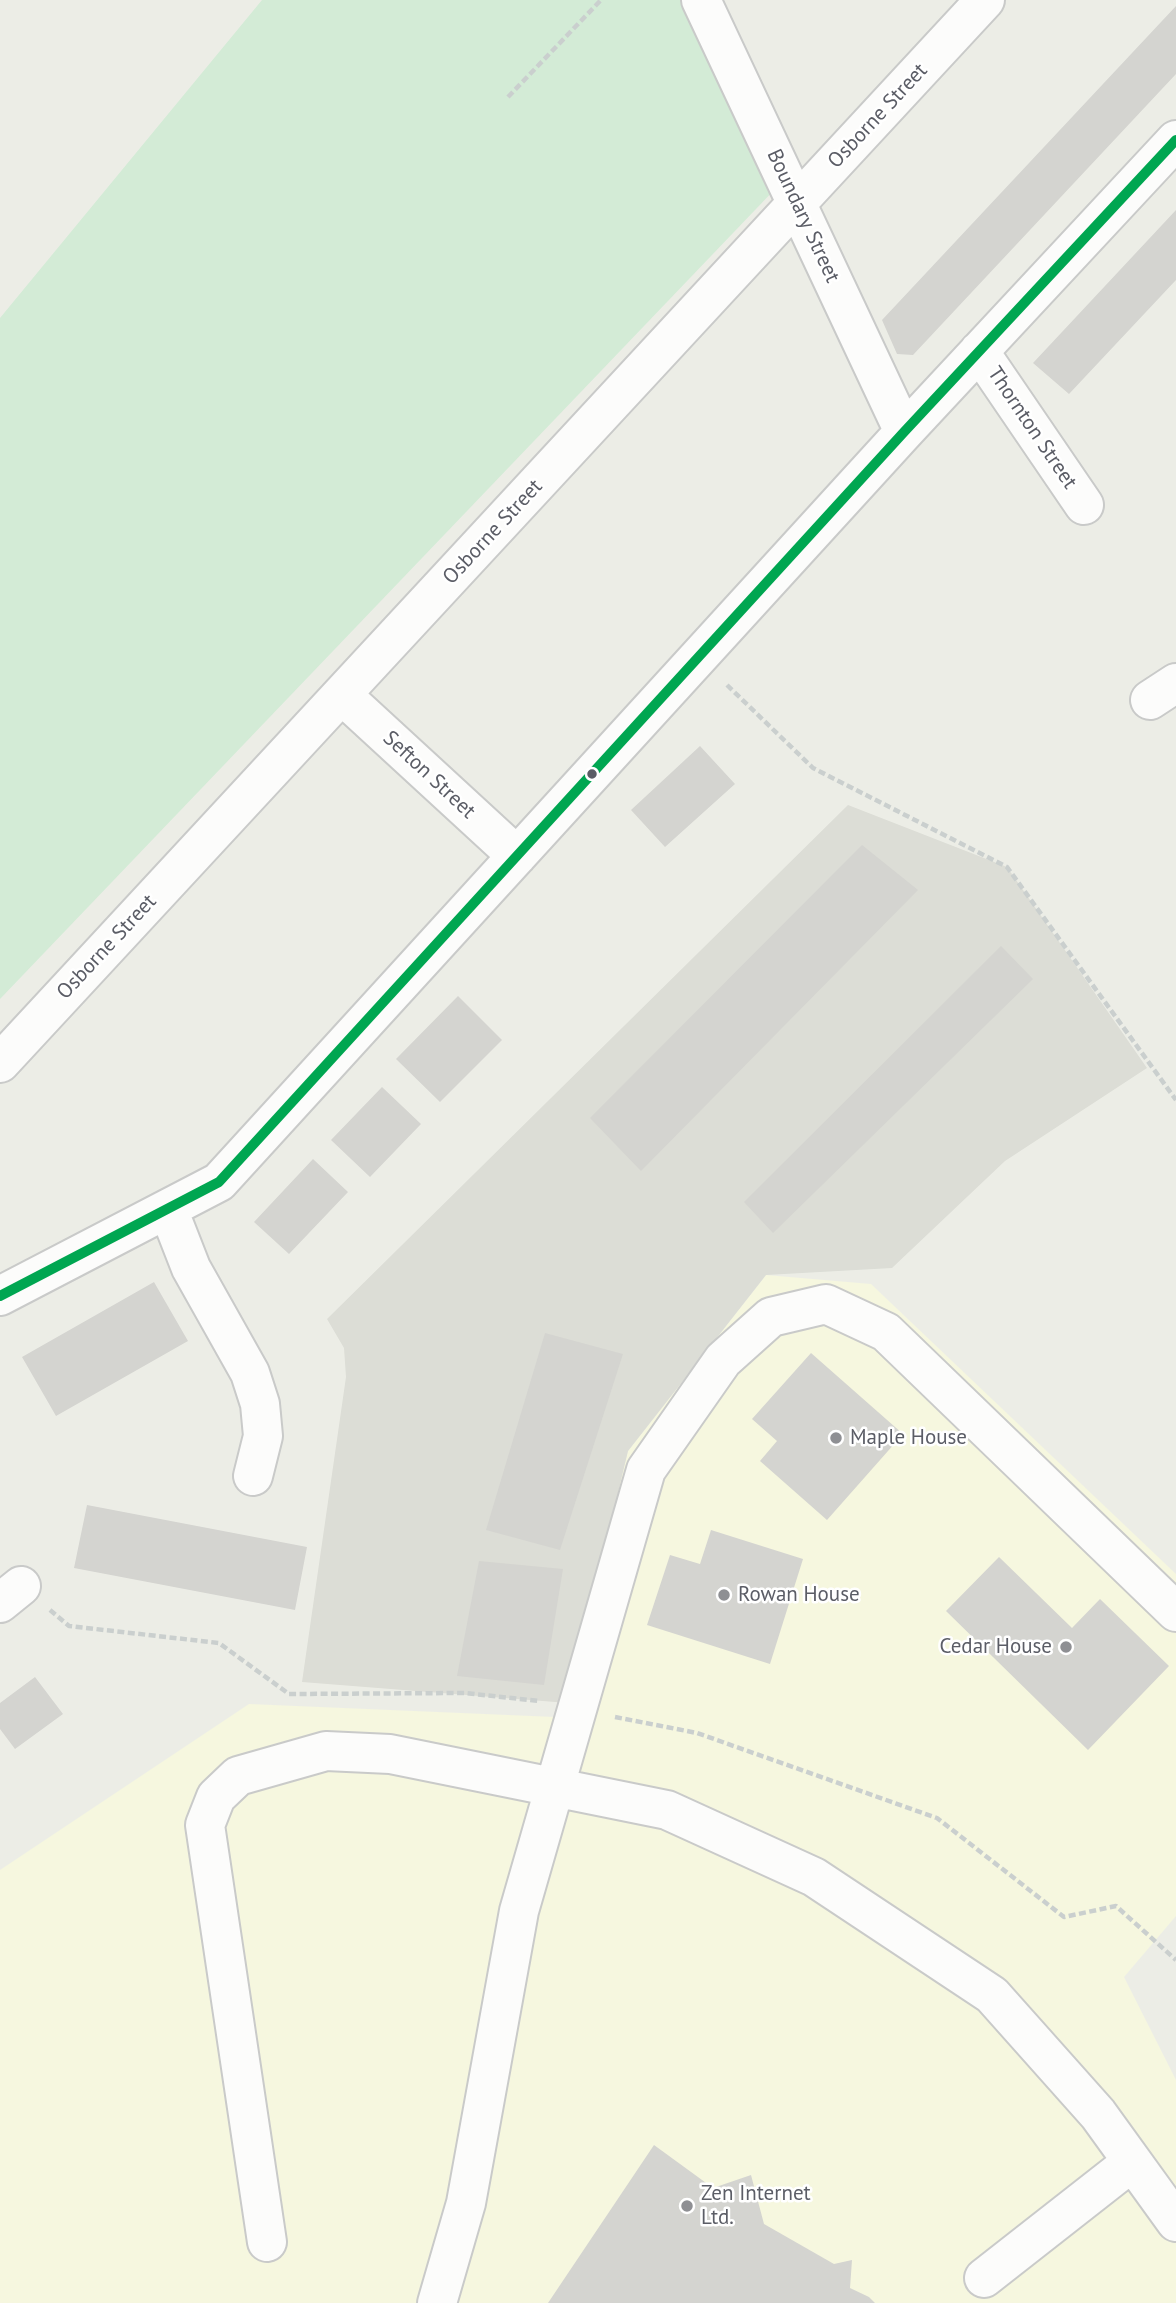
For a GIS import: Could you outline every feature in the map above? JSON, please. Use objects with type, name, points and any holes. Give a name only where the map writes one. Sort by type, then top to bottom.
[{"type":"street","name":"Boundary Street","points":[[701,0],[904,432]]},
{"type":"street","name":"Osborne Street","points":[[0,1063],[985,0]]},
{"type":"street","points":[[0,1296],[219,1182],[904,432],[1176,140]]},
{"type":"street","name":"Thornton Street","points":[[979,351],[1084,505]]},
{"type":"street","name":"Sefton Street","points":[[342,695],[517,856]]},
{"type":"street","points":[[168,1209],[191,1268],[250,1373],[260,1404],[263,1436],[253,1476]]},
{"type":"street","points":[[437,2303],[466,2203],[519,1911],[554,1788],[559,1706],[646,1470],[723,1360],[771,1317],[827,1304],[886,1332],[1176,1612]]},
{"type":"street","points":[[267,2242],[205,1825],[216,1797],[238,1776],[326,1751],[390,1754],[667,1810],[814,1877],[992,1995],[1098,2114],[1176,2222]]},
{"type":"street","points":[[984,2278],[1132,2162]]},
{"type":"path","points":[[508,97],[601,0]]},
{"type":"path","points":[[698,657],[813,768],[1007,867],[1176,1100]]},
{"type":"path","points":[[11,1594],[69,1626],[219,1643],[289,1694],[465,1693],[559,1706],[697,1733],[937,1818],[1064,1917],[1116,1906],[1176,1961]]},
{"type":"shaded area","points":[[262,0],[691,0],[778,186],[0,999],[0,318]]},
{"type":"shaded area","points":[[848,805],[1007,867],[1147,1068],[1005,1161],[892,1268],[766,1275],[628,1451],[568,1703],[302,1682],[346,1377],[344,1348],[327,1319]]},
{"type":"shaded area","points":[[766,1275],[871,1284],[1176,1574],[1176,1916],[1124,1977],[1176,2080],[1176,2303],[0,2303],[0,1870],[249,1704],[555,1717],[628,1451]]},
{"type":"building","points":[[1176,6],[1176,74],[913,355],[897,354],[882,320]]},
{"type":"building","points":[[1176,210],[1176,280],[1069,394],[1033,363]]},
{"type":"building","points":[[700,746],[735,784],[665,847],[631,810]]},
{"type":"building","points":[[862,845],[918,890],[641,1171],[590,1118]]},
{"type":"building","points":[[1001,946],[1033,979],[773,1233],[744,1202]]},
{"type":"building","points":[[458,996],[502,1040],[440,1102],[396,1059]]},
{"type":"building","points":[[382,1087],[421,1124],[370,1177],[331,1140]]},
{"type":"building","points":[[313,1159],[348,1192],[289,1254],[254,1222]]},
{"type":"building","points":[[154,1282],[188,1341],[56,1416],[22,1357]]},
{"type":"building","points":[[545,1333],[623,1354],[560,1550],[486,1530]]},
{"type":"building","name":"Maple House","points":[[811,1353],[903,1434],[827,1520],[760,1461],[777,1441],[752,1419]]},
{"type":"building","points":[[87,1505],[307,1547],[295,1610],[74,1568]]},
{"type":"building","name":"Rowan House","points":[[711,1530],[803,1559],[770,1664],[647,1625],[670,1555],[700,1564]]},
{"type":"building","name":"Cedar House","points":[[999,1557],[1072,1628],[1100,1599],[1169,1666],[1088,1750],[946,1611]]},
{"type":"building","points":[[479,1561],[563,1569],[544,1685],[457,1676]]},
{"type":"building","points":[[35,1677],[63,1714],[15,1749],[0,1729],[0,1703]]},
{"type":"building","name":"Zen Internet Ltd.","points":[[654,2145],[713,2188],[751,2175],[764,2224],[834,2264],[852,2260],[850,2288],[875,2303],[548,2303]]},
{"type":"transit line","points":[[0,1296],[219,1182],[904,432],[1176,140]]},
{"type":"place","name":"Maple House","points":[[836,1438]]},
{"type":"place","name":"Rowan House","points":[[724,1595]]},
{"type":"place","name":"Cedar House","points":[[1066,1647]]},
{"type":"place","name":"Zen Internet Ltd.","points":[[687,2206]]}]
